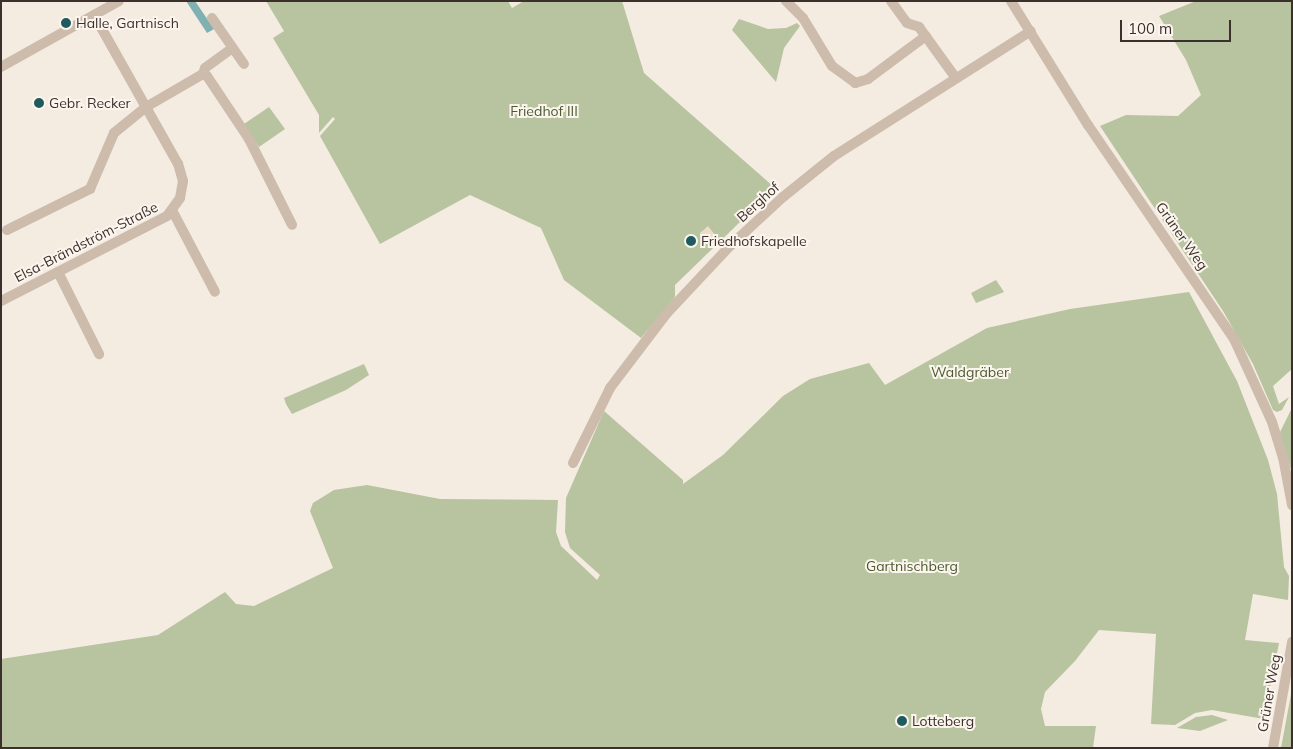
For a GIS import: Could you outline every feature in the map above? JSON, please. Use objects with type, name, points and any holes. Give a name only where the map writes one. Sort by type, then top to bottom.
[{"type":"street","points":[[1,67],[119,1]]},
{"type":"street","points":[[786,1],[803,18],[832,66],[856,83],[868,79],[926,36]]},
{"type":"street","points":[[891,1],[907,23],[920,27],[955,77]]},
{"type":"street","name":"Grüner Weg","points":[[1011,1],[1088,125],[1234,339],[1272,422],[1283,456],[1292,505]]},
{"type":"street","name":"Elsa-Brändström-Straße","points":[[1,301],[173,212],[182,190],[181,172],[94,15]]},
{"type":"street","points":[[212,18],[244,64]]},
{"type":"street","name":"Berghof","points":[[573,463],[616,380],[667,313],[730,246],[783,197],[834,156],[955,77],[1030,31]]},
{"type":"street","points":[[7,230],[24,224],[90,189],[114,133],[146,107],[203,74],[205,68],[233,48]]},
{"type":"street","points":[[203,74],[249,139],[292,225]]},
{"type":"street","points":[[173,212],[215,292]]},
{"type":"street","points":[[58,272],[99,354]]},
{"type":"street","name":"Grüner Weg","points":[[1273,748],[1292,642]]},
{"type":"green space","name":"Friedhof III","points":[[266,1],[508,1],[512,8],[524,1],[622,1],[644,73],[775,188],[675,285],[675,297],[641,338],[564,280],[541,228],[470,195],[380,244],[320,136],[335,119],[333,117],[319,133],[319,115],[273,38],[284,31]]},
{"type":"green space","points":[[1196,1],[1292,1],[1292,369],[1273,386],[1279,404],[1289,397],[1282,410],[1277,412],[1273,410],[1253,364],[1223,311],[1100,126],[1126,115],[1178,116],[1201,95],[1186,60],[1159,16]]},
{"type":"green space","points":[[739,19],[768,29],[786,28],[797,23],[800,26],[784,48],[776,82],[732,30]]},
{"type":"green space","points":[[269,107],[285,129],[259,147],[244,124]]},
{"type":"green space","points":[[996,280],[1004,292],[976,303],[971,293]]},
{"type":"green space","name":"Gartnischberg","points":[[1189,292],[1237,381],[1268,460],[1277,494],[1284,567],[1289,576],[1288,600],[1253,594],[1245,640],[1279,643],[1264,719],[1212,710],[1195,713],[1175,725],[1151,724],[1156,634],[1099,630],[1075,661],[1045,692],[1041,709],[1045,726],[1096,726],[1093,748],[1,748],[1,659],[158,635],[225,592],[236,604],[254,606],[333,568],[310,511],[313,503],[334,490],[367,485],[440,499],[558,500],[556,532],[561,546],[597,580],[600,575],[570,548],[565,532],[566,498],[604,411],[683,480],[683,484],[723,455],[783,396],[810,379],[869,363],[885,385],[987,328],[1070,309]]},
{"type":"green space","points":[[364,364],[369,375],[346,390],[292,414],[286,404],[284,398]]},
{"type":"green space","points":[[1292,408],[1292,473],[1280,432]]},
{"type":"green space","points":[[1292,689],[1292,748],[1281,748]]},
{"type":"green space","points":[[1212,715],[1228,720],[1200,731],[1177,728],[1196,717]]},
{"type":"shaded area","points":[[708,226],[715,235],[703,247],[700,233]]},
{"type":"water","points":[[186,1],[195,1],[214,29],[207,33]]},
{"type":"place","name":"Halle, Gartnisch","points":[[66,23]]},
{"type":"place","name":"Gebr. Recker","points":[[39,103]]},
{"type":"place","name":"Friedhofskapelle","points":[[691,241]]},
{"type":"place","name":"Lotteberg","points":[[902,721]]},
{"type":"park label","name":"Waldgräber","points":[[970,372]]}]
